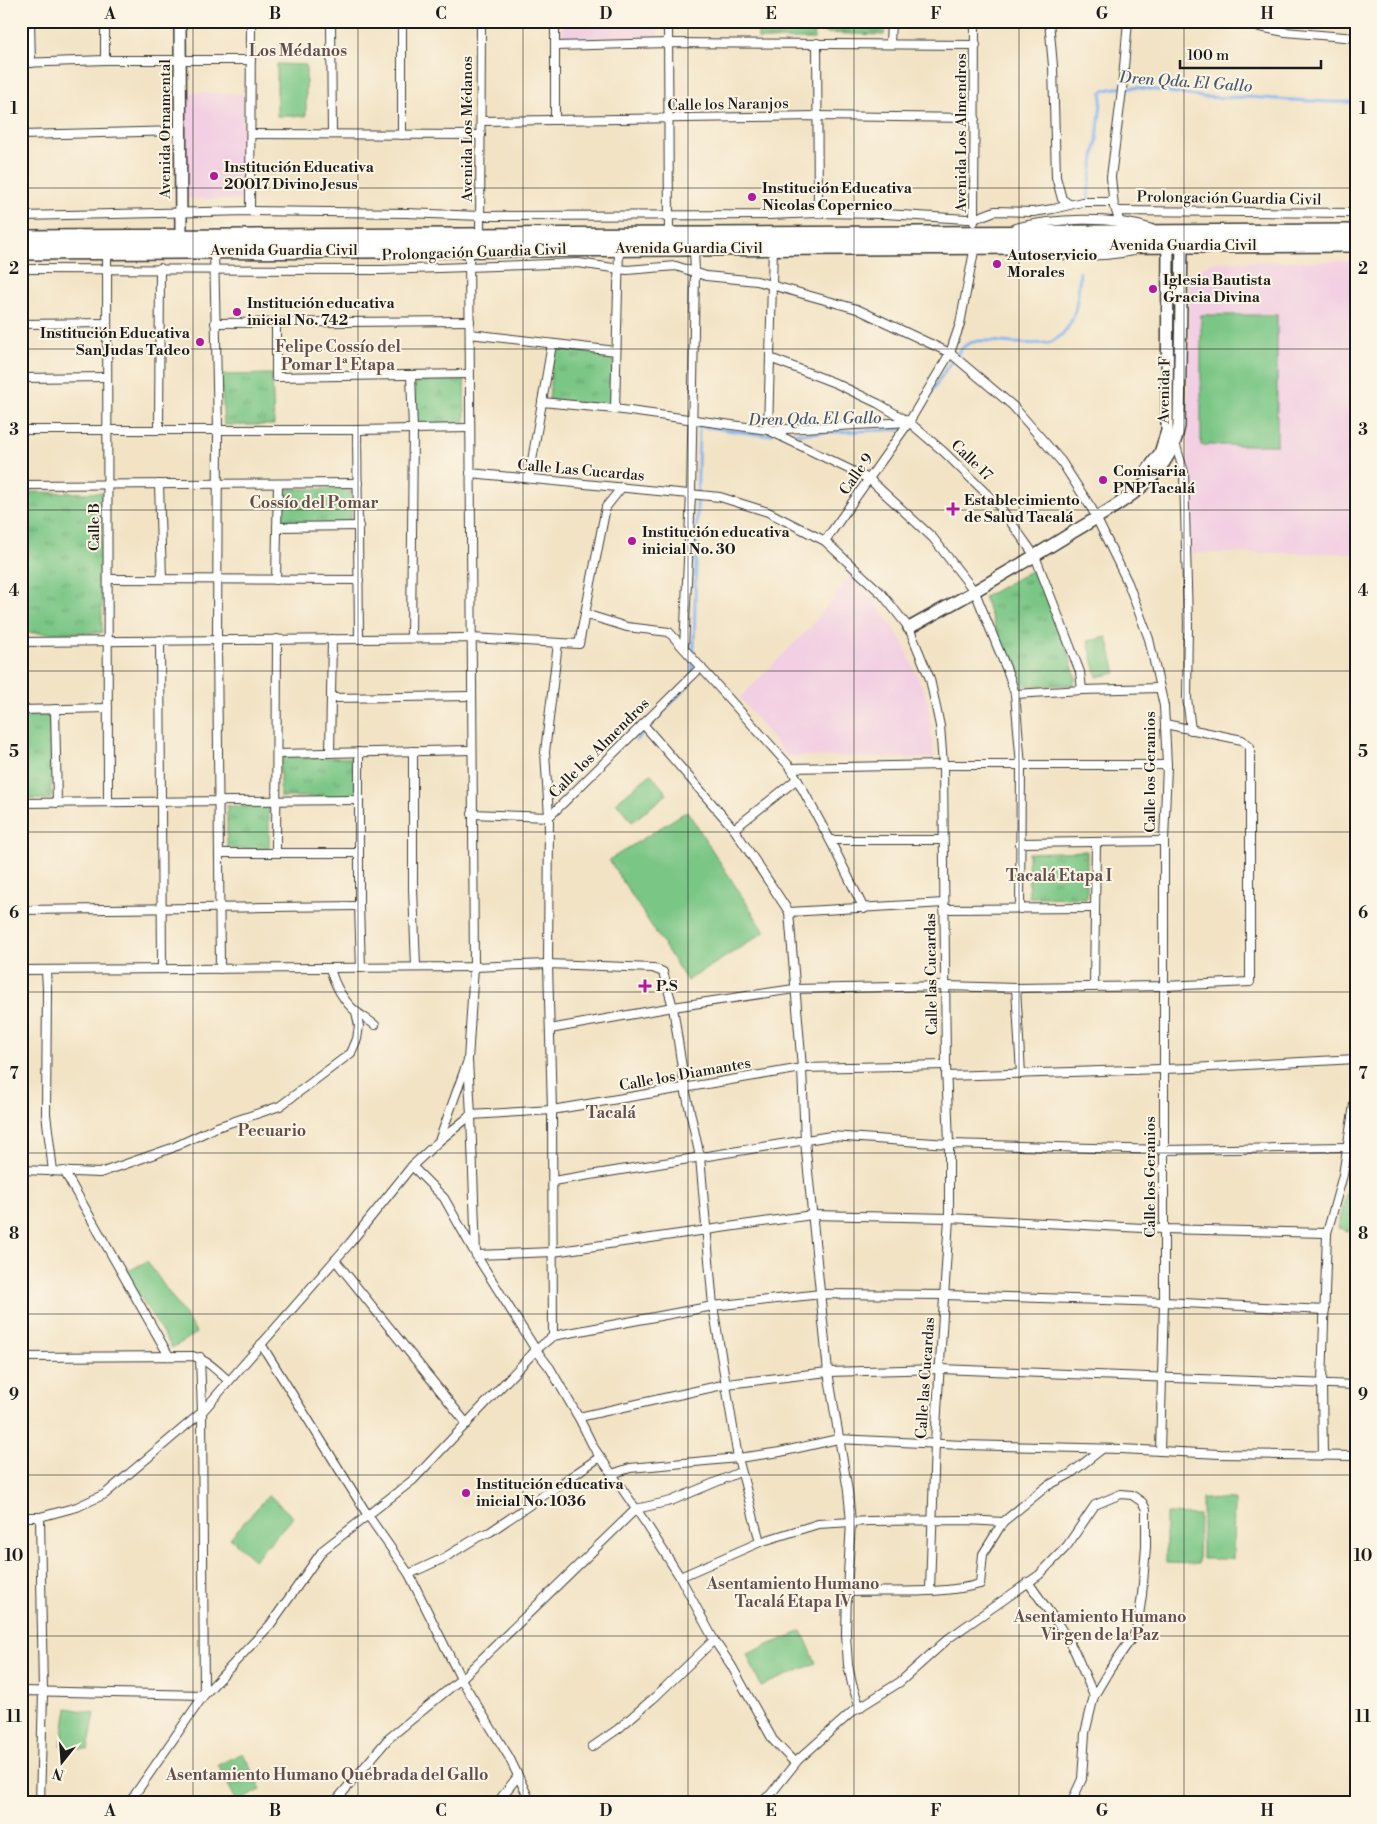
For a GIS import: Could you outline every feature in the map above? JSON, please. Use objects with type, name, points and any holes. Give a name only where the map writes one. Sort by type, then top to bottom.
[{"type":"highway","name":"Avenida Guardia Civil","points":[[21,252],[107,251],[214,244],[480,236],[974,233],[993,240],[1171,239],[1356,232]]},
{"type":"highway","name":"Avenida Guardia Civil","points":[[21,238],[181,238],[214,244],[469,249],[694,248],[774,247],[974,233]]},
{"type":"highway","name":"Avenida Guardia Civil","points":[[1171,239],[1356,244]]},
{"type":"street","points":[[30,21],[31,63]]},
{"type":"street","points":[[105,21],[105,60]]},
{"type":"street","name":"Avenida Ornamental","points":[[180,21],[181,238]]},
{"type":"street","points":[[250,212],[251,21]]},
{"type":"street","points":[[331,21],[332,134]]},
{"type":"street","points":[[402,21],[402,134]]},
{"type":"street","name":"Avenida Los Médanos","points":[[480,236],[481,21]]},
{"type":"street","points":[[555,21],[555,120]]},
{"type":"street","points":[[668,21],[670,235]]},
{"type":"street","points":[[890,44],[891,21]]},
{"type":"street","name":"Avenida Los Almendros","points":[[950,353],[960,324],[974,233],[975,21]]},
{"type":"street","points":[[1049,21],[1053,66],[1056,177],[1062,199],[1069,204]]},
{"type":"street","points":[[1116,211],[1113,202],[1111,177],[1122,90],[1128,21]]},
{"type":"street","points":[[1213,21],[1250,23],[1285,32],[1356,38]]},
{"type":"street","points":[[555,46],[668,43],[976,45]]},
{"type":"street","points":[[817,43],[818,213]]},
{"type":"street","points":[[21,63],[180,59],[251,60]]},
{"type":"street","name":"Calle los Naranjos","points":[[481,121],[817,116],[975,118]]},
{"type":"street","points":[[21,135],[180,131]]},
{"type":"street","points":[[251,134],[481,135]]},
{"type":"street","points":[[21,216],[180,212],[406,213],[480,216],[885,214],[951,219],[974,233],[995,211],[1044,211],[1069,204],[1096,201],[1113,202]]},
{"type":"street","name":"Prolongación Guardia Civil","points":[[1120,223],[1116,211],[1356,214]]},
{"type":"street","points":[[993,240],[1024,226],[1071,220],[1140,226],[1171,239]]},
{"type":"street","name":"Avenida F","points":[[909,628],[975,592],[1099,516],[1133,486],[1153,465],[1171,438],[1171,239]]},
{"type":"street","points":[[214,244],[218,429],[217,640],[220,968]]},
{"type":"street","points":[[768,430],[774,247]]},
{"type":"street","points":[[615,409],[619,248]]},
{"type":"street","points":[[684,648],[691,494],[694,248]]},
{"type":"street","points":[[469,249],[474,967],[468,1060],[476,1255]]},
{"type":"street","name":"Calle B","points":[[107,251],[108,802]]},
{"type":"street","name":"Prolongación Guardia Civil","points":[[21,269],[214,268],[383,270],[578,263],[627,270],[676,266],[687,269],[695,274],[718,278],[738,278],[773,286]]},
{"type":"street","points":[[159,429],[160,268]]},
{"type":"street","name":"Calle los Geranios","points":[[773,286],[857,309],[950,353],[1013,406],[1061,461],[1099,516],[1146,631],[1164,706],[1167,765],[1164,841],[1164,1302],[1160,1451]]},
{"type":"street","points":[[215,323],[470,321]]},
{"type":"street","points":[[276,322],[276,377],[469,374]]},
{"type":"street","points":[[21,324],[107,323]]},
{"type":"street","points":[[470,334],[616,351]]},
{"type":"street","points":[[529,478],[552,344]]},
{"type":"street","name":"Calle 9","points":[[825,541],[909,422],[950,353]]},
{"type":"street","name":"Calle 17","points":[[770,358],[835,383],[879,404],[909,422],[944,452],[1000,507],[1035,556],[1080,672],[1082,690]]},
{"type":"street","points":[[411,638],[412,375]]},
{"type":"street","points":[[21,378],[107,377]]},
{"type":"street","points":[[542,402],[615,409],[768,430],[909,422]]},
{"type":"street","points":[[21,430],[469,428]]},
{"type":"street","points":[[357,430],[359,638]]},
{"type":"street","points":[[768,430],[869,479],[933,538],[975,592],[1015,694],[1021,766],[1020,909]]},
{"type":"street","points":[[1171,438],[1184,472],[1188,623],[1187,698],[1192,730]]},
{"type":"street","name":"Calle Las Cucardas","points":[[470,473],[691,494]]},
{"type":"street","points":[[21,485],[358,483]]},
{"type":"street","points":[[159,484],[162,579]]},
{"type":"street","points":[[276,580],[278,484]]},
{"type":"street","points":[[21,642],[471,638],[579,644],[606,507],[622,487]]},
{"type":"street","name":"Calle las Cucardas","points":[[691,494],[720,497],[768,512],[825,541],[882,594],[909,628],[930,679],[940,726],[943,765],[946,1076],[949,1144],[949,1218],[935,1443],[930,1590]]},
{"type":"street","points":[[277,527],[358,526]]},
{"type":"street","points":[[108,579],[359,580]]},
{"type":"street","points":[[585,614],[627,627],[669,632],[791,768],[830,840],[864,909]]},
{"type":"street","points":[[276,853],[277,639]]},
{"type":"street","points":[[330,753],[332,639]]},
{"type":"street","points":[[160,640],[162,969]]},
{"type":"street","points":[[553,1336],[553,1181],[548,964],[549,817],[545,752],[558,642]]},
{"type":"street","name":"Calle los Almendros","points":[[472,814],[549,817],[701,667]]},
{"type":"street","points":[[1015,694],[1160,688]]},
{"type":"street","points":[[331,698],[471,696]]},
{"type":"street","points":[[21,710],[108,708]]},
{"type":"street","points":[[55,709],[57,803]]},
{"type":"street","points":[[643,724],[734,828],[789,912],[812,1216],[828,1372],[848,1491],[851,1522],[846,1634],[848,1665],[860,1708]]},
{"type":"street","points":[[550,1029],[794,989],[945,986],[1016,988],[1164,986],[1250,982],[1250,747],[1242,740],[1165,724]]},
{"type":"street","points":[[277,754],[472,750]]},
{"type":"street","points":[[359,752],[358,853],[361,968]]},
{"type":"street","points":[[413,752],[413,889],[416,967]]},
{"type":"street","points":[[791,768],[943,765],[1167,765]]},
{"type":"street","points":[[734,828],[796,779]]},
{"type":"street","points":[[21,803],[277,799],[359,800]]},
{"type":"street","points":[[830,840],[943,840]]},
{"type":"street","points":[[1020,843],[1164,841]]},
{"type":"street","points":[[1094,986],[1096,842]]},
{"type":"street","points":[[219,853],[358,853]]},
{"type":"street","points":[[21,910],[359,906]]},
{"type":"street","points":[[789,912],[944,906],[1020,909],[1095,908]]},
{"type":"street","points":[[21,970],[474,967],[548,964],[658,970],[663,972],[673,1008],[685,1088],[700,1157],[713,1306],[740,1472],[760,1542]]},
{"type":"street","points":[[330,968],[335,983],[356,1012],[375,1025]]},
{"type":"street","points":[[46,970],[48,989],[46,1114],[53,1171]]},
{"type":"street","points":[[1016,988],[1021,1074]]},
{"type":"street","points":[[21,1170],[100,1173],[172,1148],[217,1127],[280,1106],[351,1053],[357,1039],[359,1026],[356,1012]]},
{"type":"street","points":[[946,1076],[1192,1068],[1356,1059]]},
{"type":"street","points":[[439,1141],[468,1060]]},
{"type":"street","name":"Calle los Diamantes","points":[[471,1116],[552,1110],[802,1068],[946,1065]]},
{"type":"street","points":[[1323,1456],[1322,1383],[1327,1233],[1343,1175],[1356,1092]]},
{"type":"street","points":[[21,1518],[40,1517],[77,1508],[106,1494],[202,1412],[335,1260],[412,1166],[439,1141],[471,1116]]},
{"type":"street","points":[[553,1181],[831,1136],[949,1144],[1164,1150],[1347,1147]]},
{"type":"street","points":[[412,1166],[444,1198],[476,1255],[536,1350],[550,1368],[600,1457],[680,1577],[714,1640],[731,1665],[773,1740],[795,1763]]},
{"type":"street","points":[[64,1171],[169,1356]]},
{"type":"street","points":[[476,1255],[553,1252],[812,1216],[949,1218],[1163,1229],[1327,1233]]},
{"type":"street","points":[[335,1260],[467,1424]]},
{"type":"street","points":[[129,1803],[204,1695],[270,1625],[323,1550],[413,1480],[536,1350],[553,1336],[713,1306],[821,1294],[944,1295],[1164,1302],[1325,1310]]},
{"type":"street","points":[[261,1344],[367,1514],[409,1574],[461,1679],[509,1757],[531,1803]]},
{"type":"street","points":[[21,1357],[193,1356],[200,1358],[229,1381]]},
{"type":"street","points":[[200,1358],[204,1695]]},
{"type":"street","points":[[579,1417],[727,1384],[828,1372],[940,1369],[1356,1385]]},
{"type":"street","points":[[612,1474],[638,1468],[780,1452],[838,1438],[1220,1454],[1356,1456]]},
{"type":"street","points":[[847,1592],[930,1590],[980,1584],[984,1554],[1003,1522],[1047,1486],[1070,1474],[1102,1449]]},
{"type":"street","points":[[409,1574],[444,1558],[478,1537],[490,1532],[600,1457]]},
{"type":"street","points":[[334,1803],[388,1738],[461,1679],[636,1510],[671,1501],[740,1472]]},
{"type":"street","points":[[759,1803],[770,1795],[795,1763],[826,1734],[860,1708],[900,1682],[949,1638],[1039,1575],[1067,1546],[1095,1505],[1121,1494],[1132,1495],[1142,1502],[1146,1509],[1146,1547],[1138,1622],[1134,1635],[1094,1696],[1085,1733],[1082,1780],[1071,1803]]},
{"type":"street","points":[[40,1517],[43,1693],[40,1803]]},
{"type":"street","points":[[680,1577],[760,1542],[818,1524],[932,1520],[1003,1522]]},
{"type":"street","points":[[1028,1582],[1075,1652],[1094,1696]]},
{"type":"street","points":[[592,1747],[618,1729],[656,1696],[714,1640]]},
{"type":"street","points":[[21,1691],[43,1693],[204,1695]]},
{"type":"street","points":[[497,1803],[518,1776]]},
{"type":"shaded area","points":[[562,21],[657,21],[658,37],[562,39]]},
{"type":"shaded area","points":[[186,92],[243,94],[244,200],[183,198]]},
{"type":"shaded area","points":[[1356,261],[1356,553],[1189,553],[1187,453],[1189,276],[1212,262]]},
{"type":"shaded area","points":[[852,573],[875,600],[903,642],[928,702],[934,758],[786,756],[740,698],[812,625]]},
{"type":"green space","points":[[758,21],[814,21],[814,39],[758,39]]},
{"type":"green space","points":[[825,21],[885,21],[884,35],[824,33]]},
{"type":"green space","points":[[277,64],[306,65],[306,116],[277,116]]},
{"type":"green space","points":[[1201,315],[1277,315],[1277,445],[1201,445]]},
{"type":"green space","points":[[553,349],[613,355],[611,406],[549,400]]},
{"type":"green space","points":[[272,374],[274,425],[224,425],[221,375]]},
{"type":"green space","points":[[415,379],[464,380],[465,423],[415,425]]},
{"type":"green space","points":[[280,489],[351,489],[351,524],[279,524]]},
{"type":"green space","points":[[21,492],[102,493],[102,633],[21,633]]},
{"type":"green space","points":[[1034,569],[1063,637],[1076,678],[1073,685],[1017,686],[984,597]]},
{"type":"green space","points":[[1107,637],[1116,673],[1097,677],[1088,641]]},
{"type":"green space","points":[[21,716],[50,716],[51,799],[21,799]]},
{"type":"green space","points":[[280,757],[357,758],[357,797],[280,797]]},
{"type":"green space","points":[[651,774],[667,794],[632,822],[616,802]]},
{"type":"green space","points":[[227,806],[269,806],[269,849],[227,849]]},
{"type":"green space","points":[[687,811],[765,932],[687,981],[609,860]]},
{"type":"green space","points":[[1087,851],[1087,898],[1029,897],[1028,853]]},
{"type":"green space","points":[[1348,1185],[1356,1187],[1356,1233],[1338,1228]]},
{"type":"green space","points":[[147,1261],[197,1333],[172,1348],[125,1273]]},
{"type":"green space","points":[[269,1495],[293,1517],[254,1560],[230,1538]]},
{"type":"green space","points":[[1202,1499],[1234,1500],[1233,1559],[1202,1559]]},
{"type":"green space","points":[[1166,1514],[1199,1515],[1198,1564],[1166,1563]]},
{"type":"green space","points":[[802,1631],[816,1663],[761,1686],[747,1654]]},
{"type":"green space","points":[[67,1708],[95,1713],[88,1750],[61,1746]]},
{"type":"green space","points":[[243,1753],[261,1790],[237,1802],[218,1765]]},
{"type":"waterway","name":"Dren Qda. El Gallo","points":[[1088,207],[1102,92],[1123,87],[1203,97],[1356,102]]},
{"type":"waterway","name":"Dren Qda. El Gallo","points":[[781,434],[911,429],[946,369],[968,344],[976,341],[1042,343],[1051,342],[1060,336],[1072,321],[1077,302],[1080,272]]},
{"type":"waterway","name":"Dren Qda. El Gallo","points":[[692,673],[699,426],[763,435],[772,434]]},
{"type":"waterway","name":"Dren Qda. El Gallo","points":[[636,740],[688,684]]},
{"type":"place","name":"Institución Educativa 20017 Divino Jesus","points":[[214,176]]},
{"type":"place","name":"Institución Educativa Nicolas Copernico","points":[[752,197]]},
{"type":"place","name":"Autoservicio Morales","points":[[997,264]]},
{"type":"place","name":"Iglesia Bautista Gracia Divina","points":[[1153,289]]},
{"type":"place","name":"Institución educativa inicial No. 742","points":[[237,312]]},
{"type":"place","name":"Institución Educativa San Judas Tadeo","points":[[200,342]]},
{"type":"place","name":"Comisaria PNP Tacalá","points":[[1103,480]]},
{"type":"place","name":"Establecimiento de Salud Tacalá","points":[[953,509]]},
{"type":"place","name":"Institución educativa inicial No. 30","points":[[632,541]]},
{"type":"place","name":"P.S","points":[[645,986]]},
{"type":"place","name":"Institución educativa inicial No. 1036","points":[[466,1493]]},
{"type":"district","name":"Los Médanos","points":[[298,50]]},
{"type":"district","name":"Felipe Cossío del Pomar 1ª Etapa","points":[[338,355]]},
{"type":"district","name":"Cossío del Pomar","points":[[314,502]]},
{"type":"district","name":"Tacalá Etapa I","points":[[1059,875]]},
{"type":"district","name":"Tacalá","points":[[611,1112]]},
{"type":"district","name":"Pecuario","points":[[272,1130]]},
{"type":"district","name":"Asentamiento Humano Tacalá Etapa IV","points":[[793,1592]]},
{"type":"district","name":"Asentamiento Humano Virgen de la Paz","points":[[1100,1625]]},
{"type":"district","name":"Asentamiento Humano Quebrada del Gallo","points":[[327,1774]]}]
